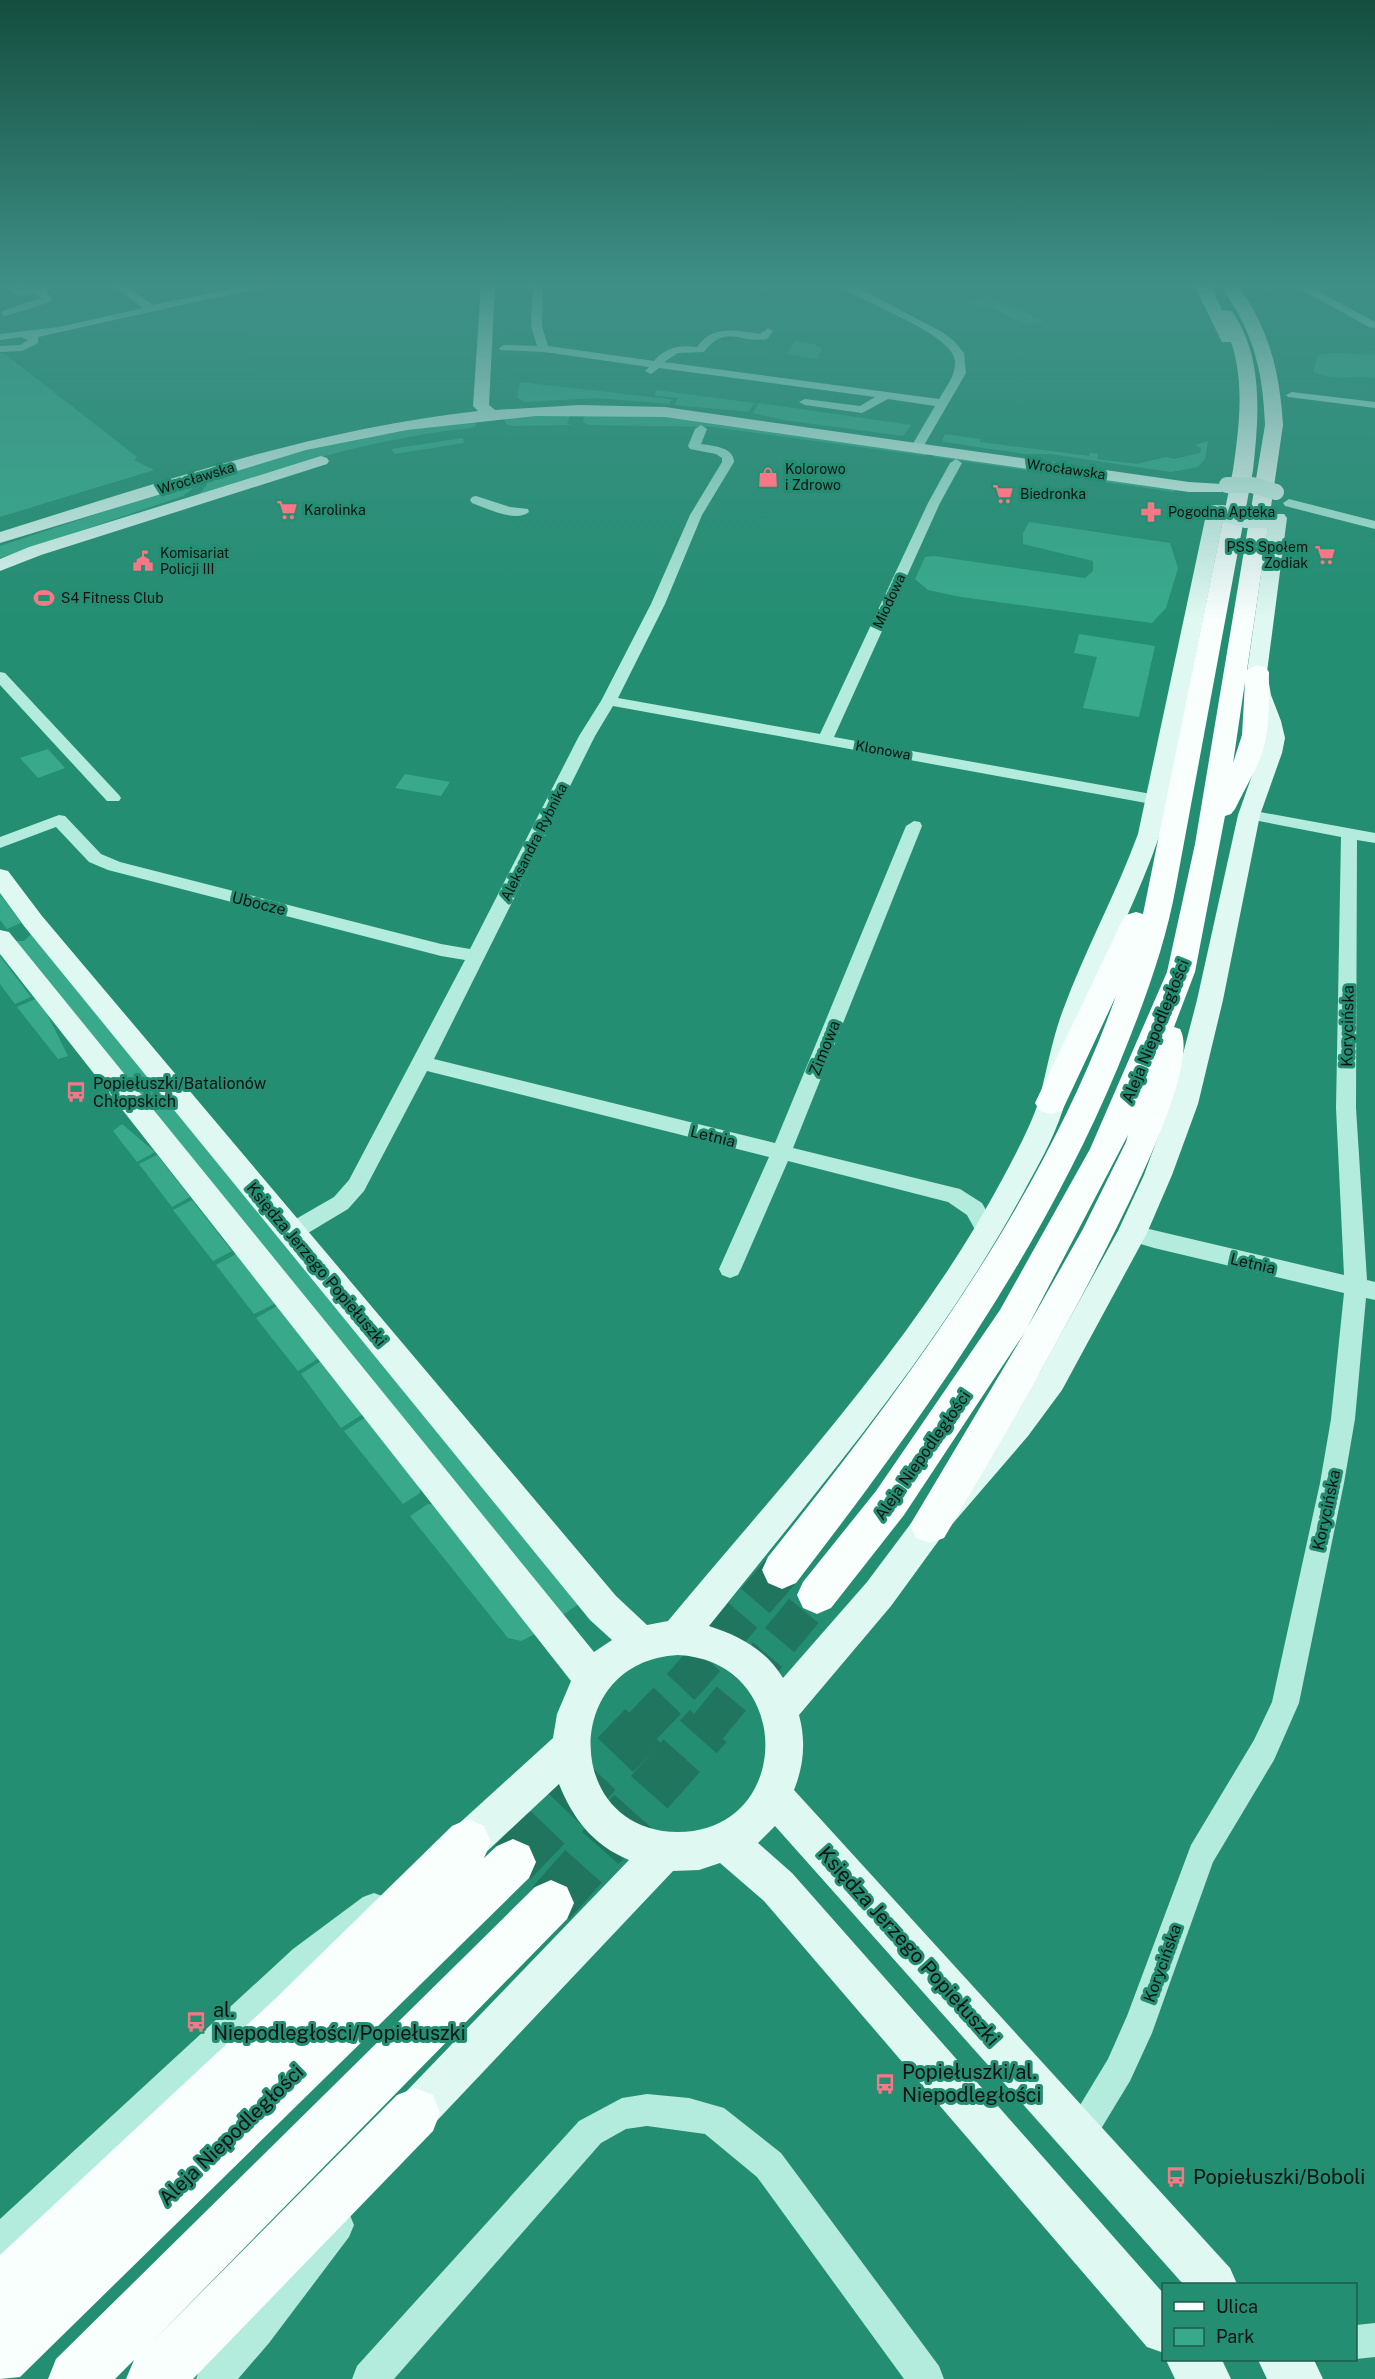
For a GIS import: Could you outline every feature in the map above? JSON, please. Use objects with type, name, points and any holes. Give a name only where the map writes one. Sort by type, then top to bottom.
[{"type":"main road","points":[[482,396],[481,406],[497,409],[496,431]]},
{"type":"main road","points":[[1229,427],[1231,396]]},
{"type":"main road","points":[[782,1570],[854,1480],[977,1305],[1070,1141],[1115,1037],[1151,934],[1232,530],[1250,421],[1249,396]]},
{"type":"main road","name":"Aleja Niepodległości","points":[[817,1595],[890,1503],[958,1406],[1013,1320],[1106,1149],[1181,972],[1208,844],[1274,425],[1274,396]]},
{"type":"main road","points":[[1290,396],[1290,442]]},
{"type":"main road","name":"Wrocławska","points":[[0,538],[297,448],[384,429],[497,409],[665,412],[1189,487],[1219,495]]},
{"type":"main road","points":[[581,428],[575,420],[586,409]]},
{"type":"main road","name":"Wrocławska","points":[[636,427],[701,429],[764,435],[1185,497],[1219,495]]},
{"type":"main road","points":[[457,435],[476,433]]},
{"type":"main road","name":"Wrocławska","points":[[0,566],[35,551],[208,495],[342,456]]},
{"type":"main road","points":[[1208,844],[1250,753],[1256,728],[1257,672],[1285,470]]},
{"type":"main road","points":[[1219,495],[1252,485],[1280,507]]},
{"type":"main road","points":[[1051,1103],[1076,1009],[1138,869],[1157,800],[1219,495]]},
{"type":"main road","points":[[1219,495],[1246,520],[1280,507]]},
{"type":"main road","points":[[780,1710],[879,1594],[930,1525],[1017,1426],[1051,1382],[1132,1233],[1158,1175],[1184,1104],[1210,1000],[1249,815],[1271,753],[1274,738],[1257,672]]},
{"type":"main road","points":[[677,1638],[861,1414],[928,1321],[987,1231],[1015,1181],[1132,931],[1171,833]]},
{"type":"main road","name":"Księdza Jerzego Popiełuszki","points":[[0,876],[33,921],[290,1233],[497,1478],[603,1608],[641,1644]]},
{"type":"main road","points":[[0,937],[20,935],[31,928],[33,921]]},
{"type":"main road","points":[[0,937],[593,1679]]},
{"type":"main road","points":[[930,1525],[1004,1402],[1098,1233],[1142,1142],[1163,1077],[1181,972]]},
{"type":"main road","points":[[677,1638],[703,1641],[728,1650],[750,1666],[768,1686],[780,1710],[786,1738],[783,1767],[773,1795],[753,1822],[725,1842],[695,1851],[664,1852],[634,1844],[608,1827],[588,1805],[575,1778],[570,1748],[572,1724],[580,1700],[593,1679],[615,1658],[641,1644],[677,1638]]},
{"type":"main road","points":[[0,2292],[294,2014],[468,1842],[570,1748]]},
{"type":"main road","name":"Księdza Jerzego Popiełuszki","points":[[773,1795],[1213,2283]]},
{"type":"main road","points":[[725,1842],[762,1871],[778,1887],[1162,2328]]},
{"type":"main road","points":[[154,2379],[415,2113],[664,1852]]},
{"type":"main road","name":"Aleja Niepodległości","points":[[0,2358],[513,1862]]},
{"type":"main road","points":[[76,2379],[551,1902]]},
{"type":"main road","points":[[1191,2361],[1207,2379]]},
{"type":"main road","points":[[1283,2361],[1299,2379]]},
{"type":"street","points":[[808,396],[804,403],[862,410],[885,396]]},
{"type":"street","points":[[885,396],[942,403]]},
{"type":"street","points":[[917,447],[946,396]]},
{"type":"street","points":[[1327,396],[1375,405]]},
{"type":"street","name":"Aleksandra Rybnika","points":[[290,1233],[348,1197],[422,1063],[587,736],[609,701],[658,604],[696,515],[729,462],[724,452],[694,446],[701,429]]},
{"type":"street","name":"Miodowa","points":[[825,740],[934,502],[956,463]]},
{"type":"street","points":[[476,500],[509,511],[523,512]]},
{"type":"street","points":[[1280,507],[1339,516],[1375,525]]},
{"type":"street","points":[[0,676],[113,798]]},
{"type":"street","name":"Klonowa","points":[[609,701],[1157,800]]},
{"type":"street","points":[[1249,815],[1375,838]]},
{"type":"street","name":"Ubocze","points":[[0,843],[59,820],[95,858],[114,866],[441,950],[476,956]]},
{"type":"street","name":"Zimowa","points":[[730,1269],[781,1153],[914,826]]},
{"type":"street","name":"Korycińska","points":[[1079,2136],[1119,2070],[1141,2022],[1201,1855],[1264,1750],[1285,1703],[1332,1483],[1366,1289],[1346,1108],[1349,833]]},
{"type":"street","name":"Letnia","points":[[422,1063],[905,1183],[967,1201],[975,1208],[987,1231]]},
{"type":"street","name":"Letnia","points":[[1132,1233],[1366,1289]]},
{"type":"street","points":[[0,2242],[304,1960],[378,1904],[468,1842]]},
{"type":"street","points":[[370,2379],[590,2132],[622,2114],[647,2110],[690,2114],[713,2119],[769,2165],[926,2379]]},
{"type":"street","points":[[214,2379],[257,2331],[291,2287],[415,2113]]},
{"type":"street","points":[[1357,2342],[1375,2340]]},
{"type":"green space","points":[[0,396],[59,396],[137,457],[134,460],[154,470],[0,517]]},
{"type":"green space","points":[[517,396],[643,396],[672,400],[669,404],[597,398],[525,402]]},
{"type":"green space","points":[[655,396],[701,396],[754,403],[749,412],[675,405],[678,398]]},
{"type":"green space","points":[[759,403],[911,425],[903,436],[783,420],[753,413]]},
{"type":"green space","points":[[571,414],[567,422],[570,425],[513,426],[506,424],[504,420],[508,417]]},
{"type":"green space","points":[[587,415],[681,417],[927,452],[925,456],[712,427],[590,425],[583,422]]},
{"type":"green space","points":[[476,422],[476,426],[471,428],[401,438],[333,454],[199,494],[207,485],[202,479],[289,453],[409,427]]},
{"type":"green space","points":[[945,434],[980,439],[980,442],[1089,456],[1090,453],[1098,454],[1097,459],[1137,464],[1166,457],[1174,459],[1200,453],[1201,448],[1195,445],[1208,441],[1205,459],[1198,467],[1171,472],[1050,454],[1024,454],[944,442],[942,441]]},
{"type":"green space","points":[[463,438],[464,443],[395,454],[391,449]]},
{"type":"green space","points":[[935,454],[1176,489],[1174,492],[934,457]]},
{"type":"green space","points":[[190,483],[192,489],[183,496],[0,558],[0,546]]},
{"type":"green space","points":[[1029,522],[1170,543],[1178,568],[1166,608],[1152,623],[961,597],[928,590],[915,579],[925,557],[934,556],[1085,578],[1093,571],[1093,561],[1023,544],[1023,533]]},
{"type":"green space","points":[[1079,634],[1155,646],[1139,717],[1083,708],[1097,657],[1074,653]]},
{"type":"green space","points":[[48,749],[65,768],[38,778],[20,758]]},
{"type":"green space","points":[[405,774],[450,782],[441,796],[395,788]]},
{"type":"green space","points":[[0,894],[21,923],[7,929],[0,920]]},
{"type":"green space","points":[[31,934],[580,1603],[563,1615],[15,941],[24,941]]},
{"type":"green space","points":[[0,956],[31,997],[15,1004],[0,984]]},
{"type":"green space","points":[[35,999],[46,1012],[68,1056],[58,1059],[17,1007]]},
{"type":"green space","points":[[122,1124],[155,1152],[137,1162],[113,1131]]},
{"type":"green space","points":[[157,1155],[190,1197],[172,1207],[139,1164]]},
{"type":"green space","points":[[192,1200],[232,1251],[213,1261],[173,1210]]},
{"type":"green space","points":[[236,1254],[276,1303],[254,1314],[216,1265]]},
{"type":"green space","points":[[277,1306],[319,1358],[298,1371],[256,1318]]},
{"type":"green space","points":[[321,1361],[363,1414],[341,1428],[301,1374]]},
{"type":"green space","points":[[366,1417],[420,1486],[420,1493],[403,1504],[344,1431]]},
{"type":"green space","points":[[428,1504],[436,1505],[537,1633],[521,1641],[508,1638],[410,1516]]},
{"type":"tunnel","points":[[641,1728],[690,1677],[782,1570]]},
{"type":"tunnel","points":[[707,1728],[817,1595]]},
{"type":"tunnel","points":[[513,1862],[643,1726]]},
{"type":"tunnel","points":[[551,1903],[708,1726]]},
{"type":"place","name":"Kolorowo i Zdrowo","points":[[768,477]]},
{"type":"place","name":"Biedronka","points":[[1003,494]]},
{"type":"place","name":"Karolinka","points":[[287,510]]},
{"type":"place","name":"Pogodna Apteka","points":[[1151,512]]},
{"type":"place","name":"PSS Społem Zodiak","points":[[1325,555]]},
{"type":"place","name":"Komisariat Policji III","points":[[143,561]]},
{"type":"place","name":"S4 Fitness Club","points":[[44,598]]},
{"type":"place","name":"Popiełuszki/Batalionów Chłopskich","points":[[76,1092]]},
{"type":"place","name":"al. Niepodległości/Popiełuszki","points":[[196,2022]]},
{"type":"place","name":"Popiełuszki/al. Niepodległości","points":[[885,2084]]},
{"type":"place","name":"Popiełuszki/Boboli","points":[[1176,2177]]}]
